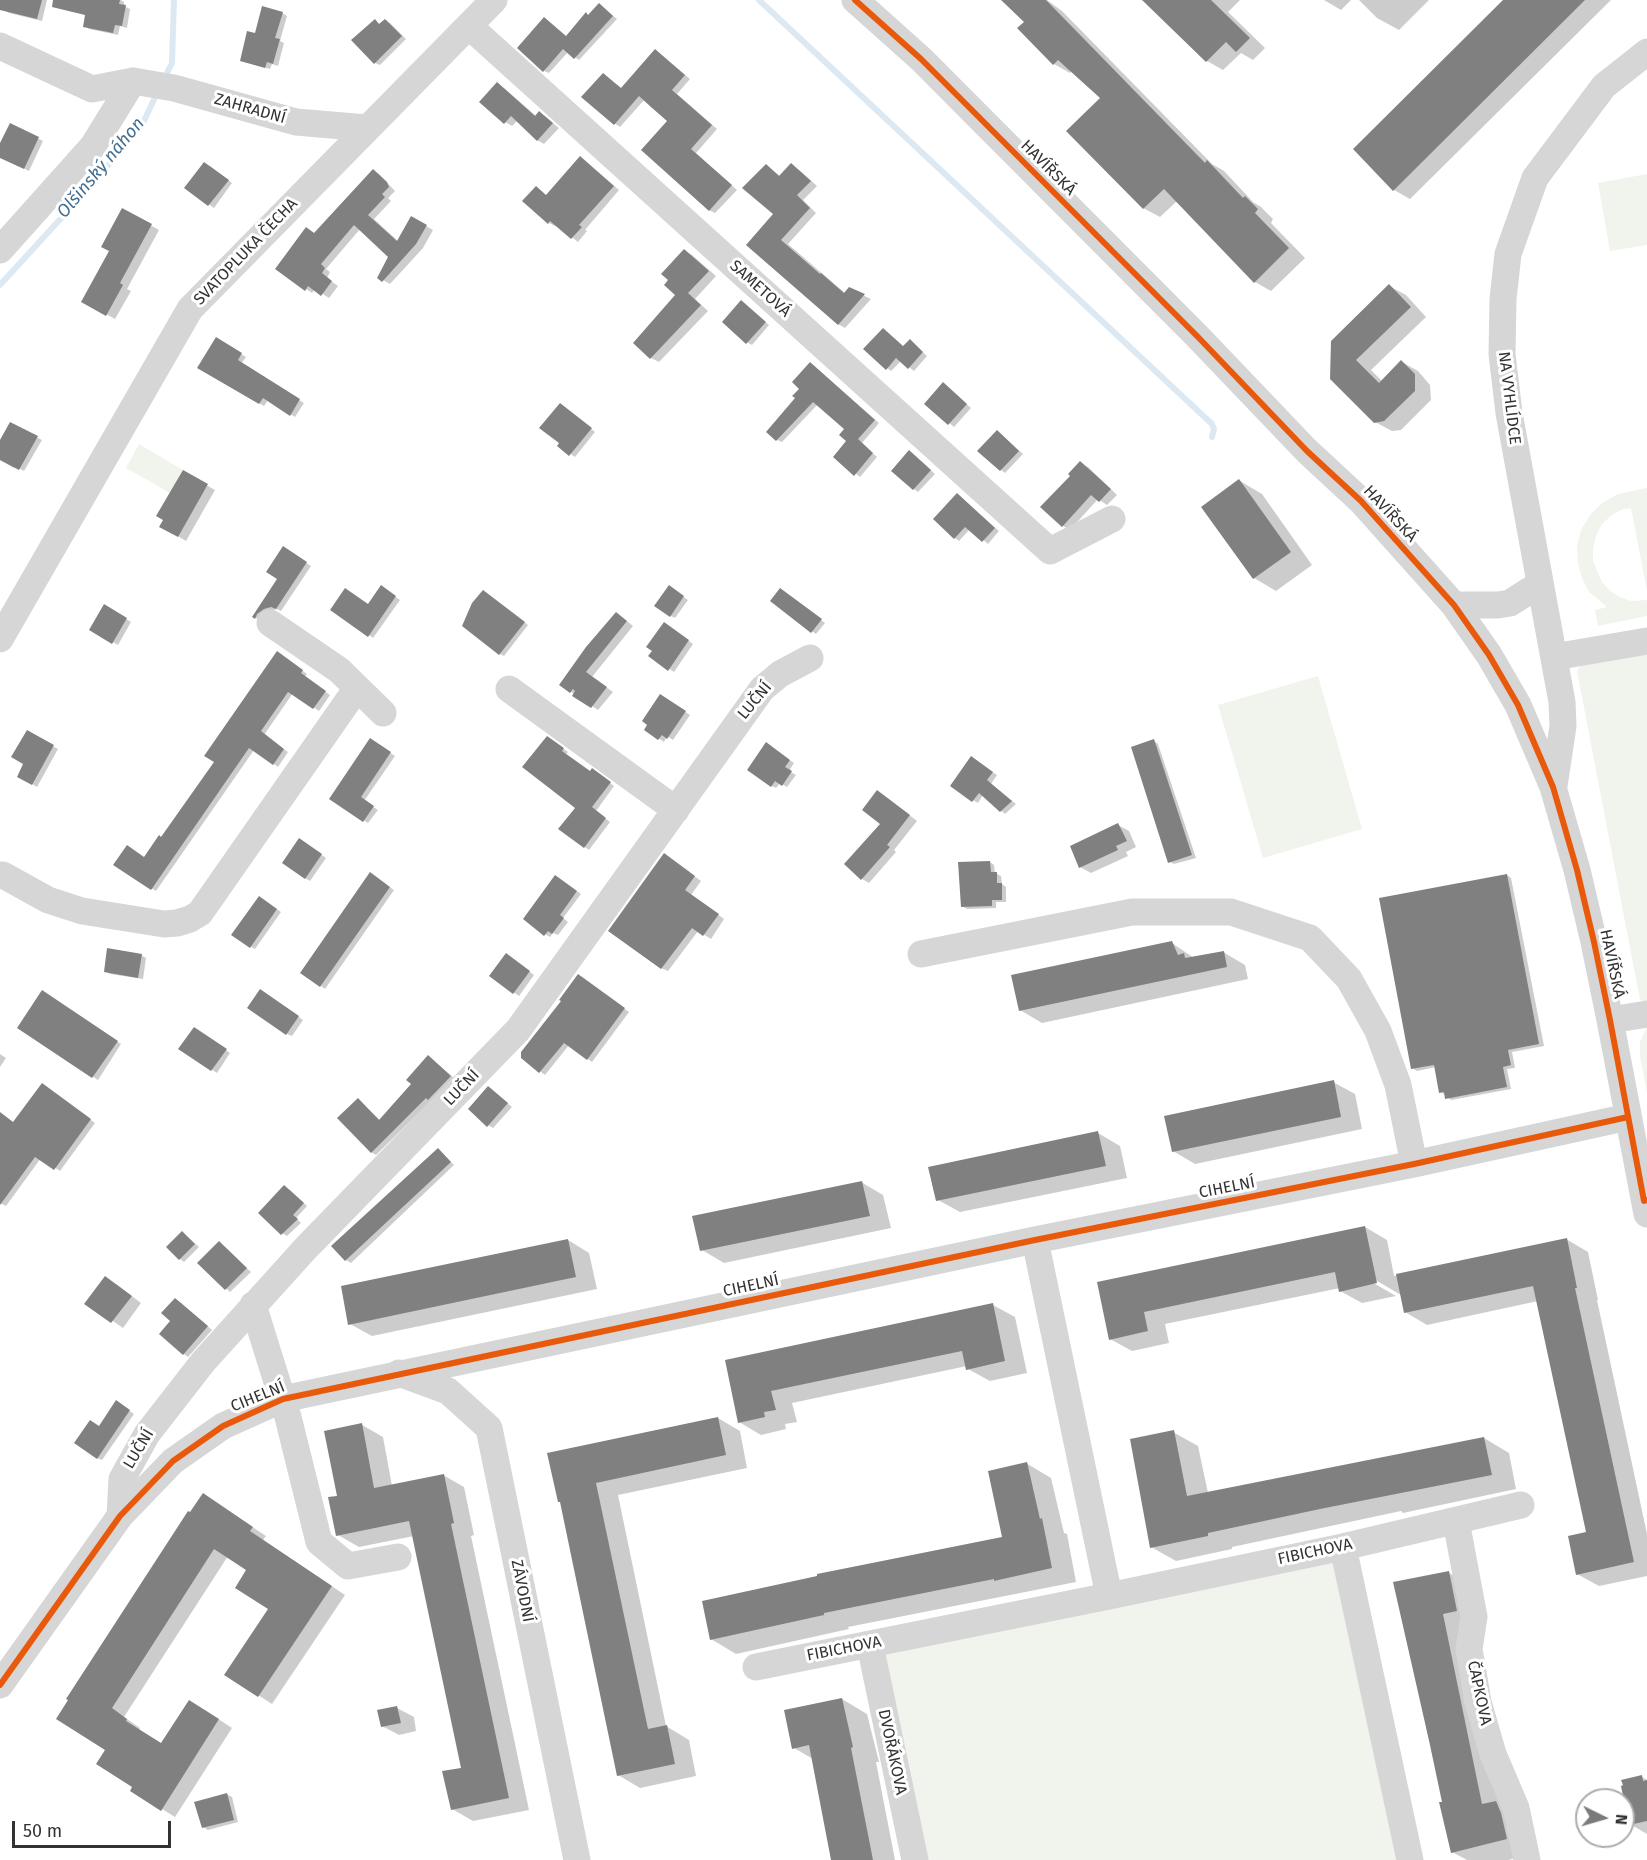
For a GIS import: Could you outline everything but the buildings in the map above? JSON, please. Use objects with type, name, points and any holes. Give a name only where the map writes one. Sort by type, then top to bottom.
[{"type":"street","name":"SVATOPLUKA ČECHA","points":[[0,639],[190,309],[494,0]]},
{"type":"street","name":"HAVÍŘSKÁ","points":[[855,0],[921,59],[1198,337],[1307,451],[1361,501],[1454,605],[1489,655],[1518,705],[1553,787],[1577,870],[1610,1020],[1646,1205]]},
{"type":"street","name":"SAMETOVÁ","points":[[469,26],[1050,551],[1112,519]]},
{"type":"street","name":"ZAHRADNÍ","points":[[0,46],[92,88],[153,84],[296,122],[367,128]]},
{"type":"street","name":"NA VYHLÍDCE","points":[[1553,787],[1563,726],[1562,702],[1509,413],[1502,354],[1503,299],[1509,254],[1534,178],[1604,86],[1647,52]]},
{"type":"street","points":[[0,250],[93,146],[153,84]]},
{"type":"street","points":[[1454,605],[1510,603],[1540,584]]},
{"type":"street","points":[[270,622],[339,670],[383,713]]},
{"type":"street","points":[[1554,657],[1647,641]]},
{"type":"street","name":"LUČNÍ","points":[[120,1516],[122,1479],[147,1434],[203,1362],[304,1249],[518,1030],[762,689],[780,674],[810,658]]},
{"type":"street","points":[[0,875],[48,900],[82,911],[164,924],[190,919],[200,913],[357,688]]},
{"type":"street","points":[[509,689],[676,810]]},
{"type":"street","points":[[921,954],[1132,912],[1231,912],[1310,938],[1349,979],[1378,1031],[1398,1085],[1414,1164]]},
{"type":"street","points":[[1610,1020],[1647,1014]]},
{"type":"street","name":"CIHELNÍ","points":[[0,1685],[120,1516],[173,1461],[223,1426],[283,1399],[1035,1240],[1414,1164],[1628,1117]]},
{"type":"street","points":[[1035,1240],[1109,1596]]},
{"type":"street","points":[[253,1305],[283,1399],[319,1542],[348,1566],[398,1557]]},
{"type":"street","name":"ZÁVODNÍ","points":[[399,1373],[448,1391],[489,1428],[577,1860]]},
{"type":"street","name":"FIBICHOVA","points":[[756,1667],[1343,1547],[1521,1505]]},
{"type":"street","name":"ČAPKOVA","points":[[1456,1521],[1474,1617],[1470,1649],[1478,1702],[1493,1754],[1516,1808],[1527,1860]]},
{"type":"street","points":[[1343,1547],[1410,1860]]},
{"type":"street","name":"DVOŘÁKOVA","points":[[870,1644],[915,1860]]},
{"type":"shaded area","points":[[1647,174],[1647,245],[1610,251],[1598,183]]},
{"type":"shaded area","points":[[139,444],[183,470],[170,493],[126,468]]},
{"type":"shaded area","points":[[1647,488],[1647,591],[1631,508],[1623,509],[1612,515],[1602,524],[1593,548],[1593,561],[1602,582],[1610,591],[1631,601],[1647,600],[1647,616],[1598,626],[1595,610],[1607,607],[1589,592],[1582,578],[1577,546],[1581,530],[1590,515],[1602,503],[1618,494]]},
{"type":"shaded area","points":[[1647,653],[1647,1003],[1640,1000],[1577,671],[1580,666]]},
{"type":"shaded area","points":[[1318,676],[1362,829],[1263,858],[1218,705]]},
{"type":"shaded area","points":[[1647,1027],[1647,1093],[1640,1056],[1640,1042]]},
{"type":"shaded area","points":[[1336,1559],[1398,1860],[925,1860],[883,1655]]},
{"type":"waterway","name":"Olšinský náhon","points":[[164,79],[172,63],[174,0]]},
{"type":"waterway","points":[[759,0],[1212,424],[1214,429],[1212,437]]},
{"type":"waterway","name":"Olšinský náhon","points":[[0,285],[97,179],[143,123],[158,91]]},
{"type":"cycle path","points":[[855,0],[921,59],[1198,337],[1307,451],[1361,501],[1454,605],[1489,655],[1518,705],[1553,787],[1577,870],[1594,942],[1644,1201],[1647,1200]]},
{"type":"cycle path","points":[[0,1685],[120,1516],[173,1461],[223,1426],[283,1399],[1035,1240],[1414,1164],[1628,1117]]}]
